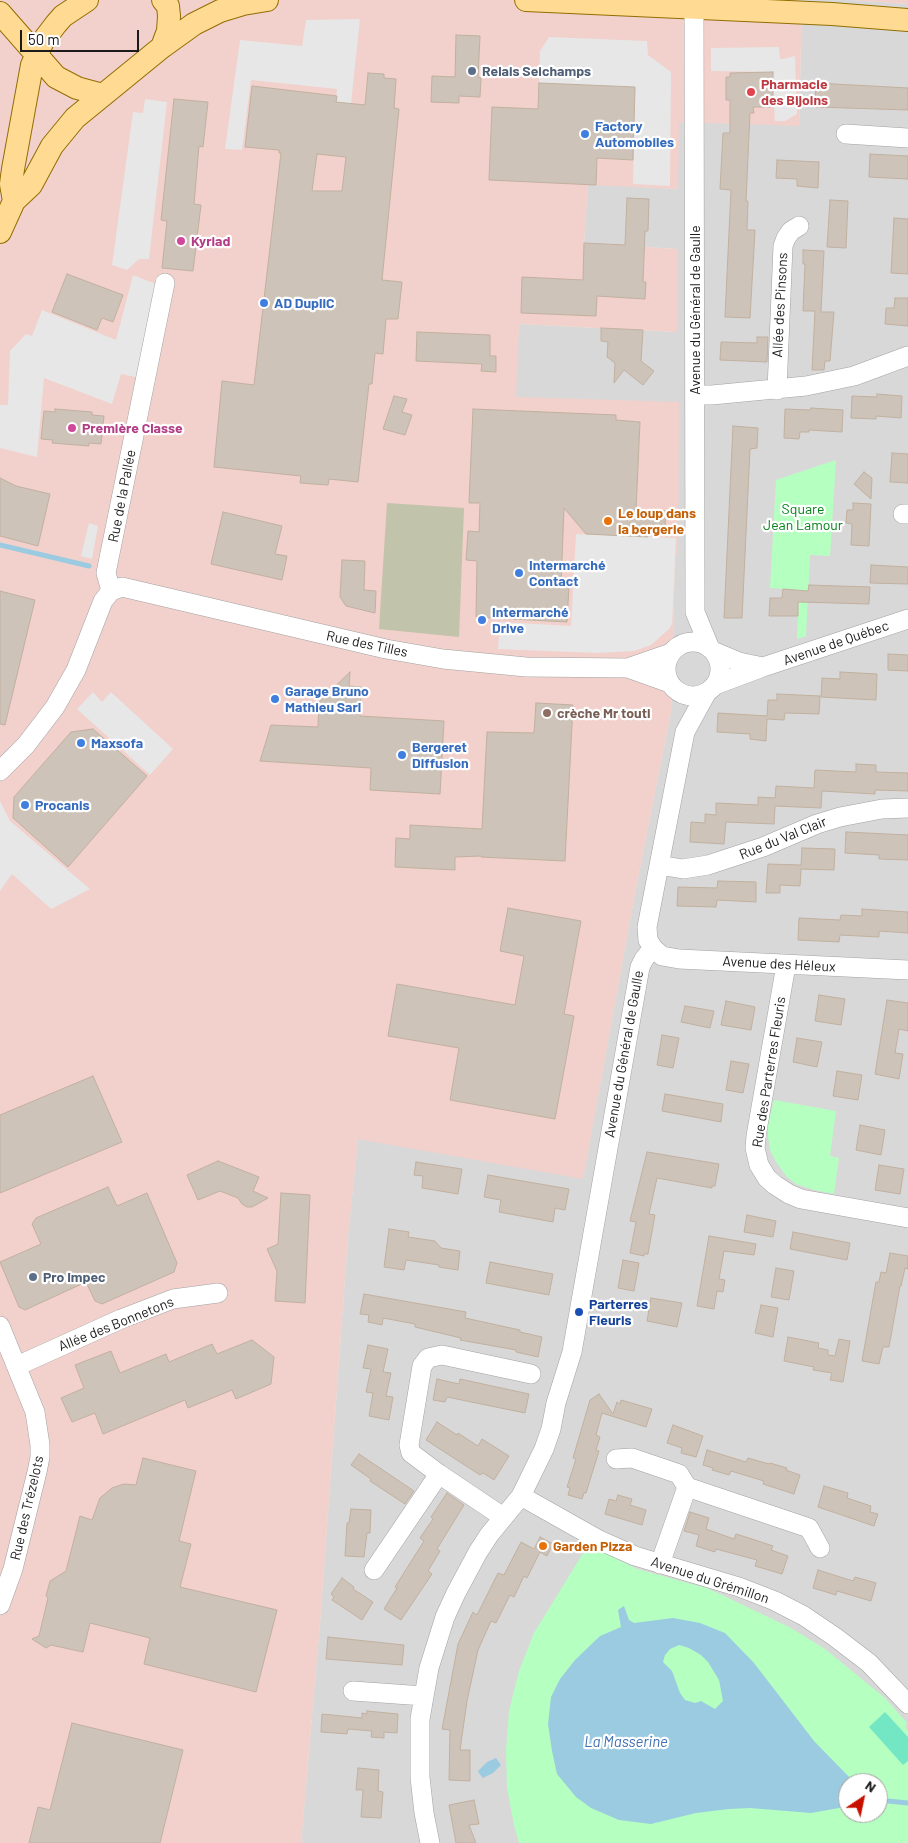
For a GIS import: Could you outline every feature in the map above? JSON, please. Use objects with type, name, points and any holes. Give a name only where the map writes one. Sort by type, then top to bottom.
[{"type":"main road","points":[[14,201],[11,184],[13,169],[29,77],[36,55],[63,16],[87,0]]},
{"type":"main road","points":[[162,47],[168,31],[169,16],[168,6],[163,0]]},
{"type":"main road","points":[[0,232],[14,201],[31,185],[47,154],[62,131],[74,118],[162,47],[194,24],[212,14],[243,4],[267,0]]},
{"type":"main road","points":[[526,0],[695,4],[722,10],[832,14],[908,20]]},
{"type":"main road","points":[[0,13],[47,69],[66,84],[84,91],[103,95]]},
{"type":"street","name":"Avenue du Général de Gaulle","points":[[695,4],[695,612],[712,649]]},
{"type":"street","points":[[846,134],[908,138]]},
{"type":"street","name":"Allée des Pinsons","points":[[777,390],[783,246],[791,231],[800,226]]},
{"type":"street","name":"Rue de la Pallée","points":[[111,591],[106,573],[165,284]]},
{"type":"street","points":[[695,395],[777,390],[806,386],[854,376],[908,356]]},
{"type":"street","name":"Rue des Tilles","points":[[111,591],[122,587],[386,649],[443,659],[526,667],[628,668],[673,687]]},
{"type":"street","points":[[0,771],[42,726],[67,688],[88,641],[98,609],[111,591]]},
{"type":"street","name":"Avenue du Général de Gaulle","points":[[676,648],[695,612]]},
{"type":"street","name":"Avenue de Québec","points":[[711,689],[763,667],[908,619]]},
{"type":"street","points":[[653,948],[648,940],[647,927],[685,732],[720,672],[720,664],[712,649],[694,641],[676,648],[666,664],[666,671],[673,687],[685,732]]},
{"type":"street","name":"Rue des Tilles","points":[[628,668],[676,648]]},
{"type":"street","name":"Avenue de Québec","points":[[712,649],[738,662],[763,667]]},
{"type":"street","points":[[673,687],[690,696],[700,696],[711,689]]},
{"type":"street","name":"Rue du Val Clair","points":[[659,865],[683,869],[708,865],[748,853],[840,816],[882,809],[908,808]]},
{"type":"street","name":"Avenue du Général de Gaulle","points":[[430,1843],[424,1813],[420,1776],[420,1719],[429,1668],[445,1618],[456,1593],[478,1552],[521,1496],[544,1449],[551,1429],[577,1324],[582,1285],[640,966],[653,948]]},
{"type":"street","name":"Avenue des Héleux","points":[[653,948],[662,956],[679,960],[908,970]]},
{"type":"street","name":"Rue des Parterres Fleuris","points":[[786,964],[756,1136],[755,1148],[759,1165],[775,1185],[801,1199],[908,1218]]},
{"type":"street","name":"Allée des Bonnetons","points":[[17,1366],[121,1319],[173,1298],[218,1293]]},
{"type":"street","name":"Rue des Trézelots","points":[[0,1326],[38,1423],[40,1457],[13,1569],[0,1605]]},
{"type":"street","points":[[503,1517],[411,1453],[409,1445],[422,1366],[428,1358],[442,1355],[531,1374]]},
{"type":"street","points":[[616,1459],[632,1458],[680,1474],[686,1488],[660,1564]]},
{"type":"street","points":[[374,1570],[439,1474]]},
{"type":"street","points":[[686,1488],[809,1528],[820,1548]]},
{"type":"street","name":"Avenue du Grémillon","points":[[521,1496],[599,1540],[635,1556],[739,1586],[804,1616],[835,1637],[869,1664],[908,1704]]},
{"type":"street","points":[[353,1691],[424,1696]]},
{"type":"shaded area","points":[[0,0],[802,0],[799,126],[679,122],[678,189],[588,185],[584,243],[677,249],[677,332],[519,324],[516,397],[679,402],[678,555],[675,556],[671,712],[635,893],[583,1179],[358,1139],[348,1236],[320,1623],[301,1843],[0,1843]]},
{"type":"shaded area","points":[[802,0],[851,0],[908,4],[908,1843],[301,1843],[320,1623],[348,1236],[358,1138],[583,1178],[635,893],[671,712],[675,555],[678,555],[515,397],[519,324],[677,332],[677,249],[584,243],[588,184],[678,189],[678,122],[799,125]]},
{"type":"shaded area","points":[[851,0],[908,0],[908,4]]},
{"type":"shaded area","points":[[360,19],[346,151],[331,149],[337,89],[251,80],[242,150],[225,149],[240,40],[302,46],[306,20]]},
{"type":"shaded area","points":[[549,37],[647,41],[648,55],[671,72],[670,186],[633,184],[635,88],[539,83],[540,51]]},
{"type":"shaded area","points":[[779,47],[780,59],[795,56],[797,114],[785,121],[775,121],[772,72],[711,71],[711,48]]},
{"type":"shaded area","points":[[145,99],[167,102],[149,259],[139,259],[127,270],[112,265],[133,112],[143,113]]},
{"type":"shaded area","points":[[133,275],[161,286],[140,378],[121,374],[112,404],[44,378],[37,457],[0,448],[0,405],[8,405],[10,351],[26,334],[32,336],[42,310],[116,340]]},
{"type":"shaded area","points":[[387,503],[464,508],[459,637],[379,629]]},
{"type":"shaded area","points":[[89,523],[98,526],[92,559],[81,556]]},
{"type":"shaded area","points":[[576,534],[676,538],[672,624],[669,629],[651,645],[634,651],[598,653],[498,649],[500,622],[571,626]]},
{"type":"shaded area","points":[[93,692],[102,702],[111,692],[173,749],[150,775],[77,709]]},
{"type":"shaded area","points":[[0,801],[10,821],[90,889],[51,909],[12,874],[0,891]]},
{"type":"green space","name":"Square Jean Lamour","points":[[836,460],[830,556],[810,555],[806,636],[797,639],[799,590],[770,588],[776,480]]},
{"type":"green space","points":[[774,1100],[836,1111],[830,1156],[839,1158],[834,1194],[796,1184],[787,1177],[776,1162],[770,1150],[768,1137],[768,1125]]},
{"type":"green space","points":[[588,1545],[637,1569],[706,1588],[791,1628],[825,1649],[885,1698],[907,1723],[905,1727],[908,1731],[908,1843],[519,1843],[507,1788],[506,1751],[509,1711],[519,1671],[534,1633]]},
{"type":"green space","points":[[885,1712],[908,1737],[908,1761],[903,1765],[869,1727]]},
{"type":"water","name":"La Masserine","points":[[624,1606],[629,1620],[634,1623],[673,1618],[700,1623],[725,1633],[754,1663],[814,1741],[845,1773],[838,1773],[838,1808],[811,1813],[750,1808],[729,1809],[696,1813],[651,1824],[619,1820],[591,1808],[576,1797],[557,1774],[548,1724],[551,1697],[560,1679],[575,1660],[600,1636],[621,1627],[618,1610]],"holes":[[[679,1645],[701,1655],[708,1662],[719,1680],[723,1701],[715,1709],[701,1701],[695,1703],[685,1700],[680,1693],[672,1671],[663,1662],[665,1655],[670,1649]]]},
{"type":"water","points":[[496,1758],[501,1765],[493,1773],[483,1778],[478,1772],[479,1770],[487,1762]]},
{"type":"building","points":[[456,35],[480,36],[478,77],[481,78],[480,97],[459,96],[459,103],[431,102],[432,76],[455,77]]},
{"type":"building","points":[[773,72],[773,107],[753,107],[754,113],[750,113],[746,201],[748,201],[747,230],[755,230],[750,318],[725,317],[731,190],[720,189],[723,133],[730,133],[730,100],[726,100],[726,77],[730,77],[730,73]]},
{"type":"building","points":[[368,73],[384,74],[384,78],[396,79],[394,108],[399,109],[382,280],[402,282],[398,319],[386,319],[383,354],[375,353],[372,384],[369,384],[358,482],[329,479],[328,485],[300,483],[301,476],[214,467],[222,381],[254,385],[281,153],[279,153],[279,150],[245,147],[252,86],[337,96],[336,102],[365,105]],"holes":[[[317,154],[346,157],[342,191],[312,191]]]},
{"type":"building","name":"Factory Automobiles","points":[[539,83],[635,87],[633,160],[597,158],[596,185],[489,180],[492,107],[538,109]]},
{"type":"building","points":[[816,83],[908,88],[908,110],[815,107]]},
{"type":"building","points":[[174,99],[208,102],[203,147],[199,146],[194,204],[201,205],[193,271],[162,268],[167,221],[161,220]]},
{"type":"building","points":[[870,154],[908,156],[908,179],[869,177]]},
{"type":"building","points":[[777,160],[819,162],[818,188],[797,186],[797,179],[776,178]]},
{"type":"building","points":[[627,198],[649,199],[648,231],[645,231],[643,282],[646,282],[645,299],[597,296],[596,316],[521,313],[522,277],[583,280],[584,243],[625,245]]},
{"type":"building","points":[[830,200],[848,201],[846,248],[827,247]]},
{"type":"building","points":[[894,218],[908,219],[908,274],[891,273]]},
{"type":"building","points":[[803,250],[824,251],[821,312],[834,312],[830,361],[825,361],[824,370],[812,370],[815,311],[803,311],[805,264],[803,264]]},
{"type":"building","points":[[67,274],[123,295],[113,322],[102,318],[97,330],[52,312]]},
{"type":"building","points":[[895,298],[908,298],[908,326],[885,324],[886,308],[894,308]]},
{"type":"building","points":[[601,328],[643,330],[641,361],[654,371],[643,385],[624,370],[614,383],[615,363],[607,357],[608,342],[601,341]]},
{"type":"building","points":[[417,332],[490,335],[490,356],[496,356],[496,372],[481,371],[482,364],[416,361]]},
{"type":"building","points":[[757,337],[768,337],[767,362],[720,360],[721,342],[757,343]]},
{"type":"building","points":[[877,394],[902,396],[901,418],[876,416],[876,419],[851,418],[852,396],[877,397]]},
{"type":"building","points":[[394,396],[407,399],[402,412],[412,415],[405,435],[383,429]]},
{"type":"building","points":[[811,408],[843,410],[842,432],[809,430],[809,432],[800,432],[799,439],[784,438],[785,409],[810,410]]},
{"type":"building","name":"Première Classe","points":[[55,409],[92,412],[92,415],[104,416],[101,444],[89,443],[89,446],[52,443],[53,440],[41,439],[44,411],[55,412]]},
{"type":"building","points":[[473,409],[616,415],[616,420],[640,422],[636,510],[666,511],[665,526],[649,534],[648,537],[586,534],[564,508],[561,585],[569,586],[567,622],[476,617],[477,561],[466,560],[468,531],[479,532],[480,503],[469,503]]},
{"type":"building","points":[[733,426],[758,428],[757,448],[750,449],[742,618],[724,618]]},
{"type":"building","points":[[892,453],[908,454],[908,483],[890,482]]},
{"type":"building","points":[[864,472],[872,478],[871,499],[854,484]]},
{"type":"building","points":[[0,478],[16,486],[50,494],[38,546],[0,536]]},
{"type":"building","points":[[853,503],[871,504],[869,546],[851,545],[852,524],[846,523],[847,510],[853,510]]},
{"type":"building","points":[[223,512],[282,526],[275,554],[287,556],[282,580],[211,564]]},
{"type":"building","points":[[342,560],[365,561],[364,590],[376,591],[375,613],[346,606],[340,597]]},
{"type":"building","points":[[871,565],[908,567],[908,584],[870,583]]},
{"type":"building","points":[[809,585],[870,587],[869,604],[798,602],[798,616],[769,616],[770,598],[782,598],[783,589],[808,591]]},
{"type":"building","points":[[0,591],[35,600],[5,725],[0,724]]},
{"type":"building","points":[[888,654],[908,655],[908,671],[888,670]]},
{"type":"building","points":[[350,672],[349,686],[361,687],[360,716],[444,721],[440,794],[370,790],[371,768],[260,761],[271,725],[318,727],[319,702]]},
{"type":"building","points":[[840,672],[877,674],[876,700],[821,697],[822,678],[840,679]]},
{"type":"building","points":[[777,694],[820,696],[819,714],[785,713],[784,720],[767,719],[766,741],[750,739],[750,734],[717,732],[718,713],[767,716],[768,700],[777,700]]},
{"type":"building","points":[[536,703],[573,705],[565,861],[481,856],[455,857],[455,870],[395,867],[396,838],[410,839],[410,825],[482,829],[487,732],[534,733]]},
{"type":"building","points":[[93,729],[147,776],[68,867],[13,818],[14,797],[71,732]]},
{"type":"building","points":[[856,764],[876,765],[876,772],[908,773],[908,791],[875,790],[875,794],[822,791],[821,808],[775,806],[774,824],[726,822],[724,844],[690,842],[691,822],[705,823],[705,814],[716,815],[716,803],[758,805],[758,797],[775,798],[776,786],[814,788],[815,770],[856,772]]},
{"type":"building","points":[[846,832],[908,835],[908,860],[879,859],[879,855],[845,853]]},
{"type":"building","points":[[802,848],[835,849],[834,870],[801,869],[800,886],[780,885],[780,893],[766,893],[768,864],[801,865]]},
{"type":"building","points":[[718,881],[756,882],[756,902],[717,900],[716,907],[677,906],[678,887],[717,888]]},
{"type":"building","points":[[508,908],[581,921],[564,1014],[574,1016],[555,1119],[450,1100],[459,1048],[388,1036],[397,984],[515,1005],[524,956],[500,951]]},
{"type":"building","points":[[862,909],[908,912],[908,933],[879,931],[879,937],[840,935],[839,942],[798,940],[799,918],[840,920],[841,915],[862,916]]},
{"type":"building","points":[[819,995],[845,999],[841,1025],[815,1021]]},
{"type":"building","points":[[887,1000],[908,1003],[908,1031],[899,1029],[895,1053],[903,1054],[899,1079],[875,1074]]},
{"type":"building","points":[[726,1001],[755,1007],[751,1030],[721,1025]]},
{"type":"building","points":[[685,1006],[714,1011],[710,1028],[681,1022]]},
{"type":"building","points":[[662,1035],[679,1038],[673,1068],[657,1065]]},
{"type":"building","points":[[797,1038],[822,1042],[817,1067],[793,1062]]},
{"type":"building","points":[[731,1061],[749,1064],[743,1093],[726,1090]]},
{"type":"building","points":[[837,1071],[862,1075],[858,1100],[833,1096]]},
{"type":"building","points":[[93,1076],[122,1142],[0,1193],[0,1115]]},
{"type":"building","points":[[665,1094],[723,1104],[721,1122],[662,1111]]},
{"type":"building","points":[[860,1125],[885,1130],[881,1155],[856,1150]]},
{"type":"building","points":[[647,1152],[719,1164],[715,1186],[712,1186],[712,1188],[657,1178],[649,1214],[655,1215],[648,1254],[644,1254],[644,1256],[630,1253],[636,1222],[630,1221]]},
{"type":"building","points":[[218,1161],[259,1177],[253,1191],[268,1198],[252,1207],[247,1207],[238,1198],[220,1191],[198,1200],[187,1175]]},
{"type":"building","points":[[416,1162],[462,1169],[458,1194],[422,1188],[423,1176],[414,1175]]},
{"type":"building","points":[[879,1165],[904,1169],[900,1194],[875,1190]]},
{"type":"building","points":[[488,1175],[569,1189],[565,1210],[555,1208],[553,1222],[499,1212],[501,1200],[484,1197]]},
{"type":"building","points":[[108,1187],[117,1206],[147,1193],[177,1263],[174,1272],[102,1304],[95,1301],[86,1282],[25,1310],[19,1307],[0,1262],[41,1244],[32,1224],[36,1218]]},
{"type":"building","points":[[281,1193],[310,1195],[305,1303],[275,1301],[277,1271],[267,1249],[278,1244]]},
{"type":"building","points":[[747,1215],[776,1221],[773,1237],[744,1232]]},
{"type":"building","points":[[389,1229],[409,1232],[408,1237],[435,1241],[441,1248],[460,1251],[458,1270],[406,1260],[404,1270],[384,1267]]},
{"type":"building","points":[[793,1232],[850,1243],[847,1260],[790,1249]]},
{"type":"building","points":[[709,1236],[756,1244],[754,1255],[724,1251],[719,1279],[725,1280],[723,1292],[717,1291],[714,1309],[697,1306]]},
{"type":"building","points":[[890,1253],[908,1256],[908,1269],[905,1268],[900,1286],[889,1347],[883,1347],[879,1364],[862,1361],[876,1282],[879,1282],[881,1272],[886,1273]]},
{"type":"building","points":[[623,1260],[639,1263],[634,1291],[618,1288]]},
{"type":"building","points":[[490,1262],[553,1274],[549,1295],[486,1283]]},
{"type":"building","points":[[776,1268],[794,1271],[789,1300],[771,1297]]},
{"type":"building","points":[[364,1294],[466,1312],[465,1318],[520,1330],[520,1332],[542,1337],[538,1357],[516,1352],[516,1350],[460,1340],[461,1338],[415,1327],[415,1324],[383,1318],[382,1325],[368,1322],[369,1315],[360,1314]]},
{"type":"building","points":[[651,1298],[682,1303],[677,1327],[647,1321]]},
{"type":"building","points":[[761,1305],[778,1308],[773,1337],[755,1333]]},
{"type":"building","points":[[788,1337],[819,1343],[818,1348],[828,1350],[828,1355],[835,1356],[839,1339],[850,1341],[843,1382],[830,1380],[832,1373],[813,1370],[814,1367],[784,1361]]},
{"type":"building","points":[[252,1340],[274,1357],[271,1384],[236,1399],[232,1390],[188,1408],[185,1400],[103,1434],[95,1413],[72,1422],[61,1398],[84,1388],[75,1365],[111,1351],[120,1373],[166,1354],[169,1362],[212,1344],[217,1354]]},
{"type":"building","points":[[368,1345],[388,1349],[383,1372],[391,1373],[386,1396],[393,1397],[389,1420],[369,1416],[373,1393],[366,1392],[371,1369],[363,1368]]},
{"type":"building","points":[[437,1379],[459,1384],[460,1379],[529,1394],[525,1413],[447,1397],[445,1402],[433,1400]]},
{"type":"building","points":[[599,1394],[613,1414],[617,1402],[620,1404],[621,1400],[652,1409],[646,1427],[602,1413],[596,1435],[600,1437],[596,1450],[599,1451],[586,1493],[584,1493],[582,1499],[568,1495],[570,1488],[567,1487],[576,1459],[573,1458],[590,1400]]},
{"type":"building","points":[[437,1422],[478,1446],[482,1439],[509,1456],[494,1480],[483,1473],[480,1475],[426,1440]]},
{"type":"building","points":[[673,1425],[703,1436],[696,1457],[681,1453],[682,1448],[667,1443]]},
{"type":"building","points":[[707,1450],[746,1462],[748,1458],[787,1468],[786,1470],[800,1475],[794,1494],[763,1484],[764,1481],[731,1471],[729,1475],[712,1470],[713,1468],[703,1465]]},
{"type":"building","points":[[359,1454],[414,1491],[405,1504],[370,1481],[371,1479],[351,1465]]},
{"type":"building","points":[[143,1458],[196,1471],[179,1541],[191,1544],[180,1587],[277,1610],[256,1692],[144,1664],[150,1638],[90,1623],[83,1652],[51,1645],[46,1648],[32,1639],[39,1636],[50,1581],[66,1571],[80,1516],[92,1520],[100,1498],[112,1488],[124,1484],[136,1485]]},
{"type":"building","points":[[824,1486],[848,1493],[847,1498],[871,1506],[870,1512],[878,1514],[874,1526],[818,1507]]},
{"type":"building","points":[[447,1493],[464,1505],[437,1549],[440,1551],[428,1571],[432,1574],[401,1620],[384,1609],[397,1588],[395,1587],[424,1541],[420,1538]]},
{"type":"building","points":[[618,1495],[632,1499],[630,1505],[646,1510],[642,1525],[605,1514],[609,1499],[616,1501]]},
{"type":"building","points":[[351,1509],[371,1510],[370,1533],[367,1533],[364,1557],[345,1556],[347,1523],[349,1523]]},
{"type":"building","points":[[690,1512],[709,1518],[706,1529],[734,1539],[736,1534],[749,1538],[773,1546],[771,1550],[788,1556],[782,1574],[755,1566],[757,1560],[716,1549],[715,1552],[696,1546],[699,1535],[684,1531]]},
{"type":"building","points":[[540,1537],[553,1544],[547,1556],[540,1552],[527,1578],[524,1576],[514,1597],[510,1595],[496,1623],[491,1621],[478,1650],[467,1701],[460,1750],[470,1750],[470,1781],[449,1780],[450,1730],[442,1729],[458,1644],[473,1612],[477,1615],[498,1573],[504,1575],[521,1542],[534,1549]]},
{"type":"building","points":[[818,1570],[853,1581],[855,1577],[876,1583],[871,1601],[837,1591],[836,1595],[813,1588]]},
{"type":"building","points":[[342,1578],[354,1587],[353,1589],[373,1602],[362,1620],[332,1600],[334,1597],[331,1594]]},
{"type":"building","points":[[328,1637],[404,1645],[402,1665],[326,1659]]},
{"type":"building","points":[[367,1711],[398,1714],[397,1733],[384,1732],[384,1738],[371,1737],[372,1731],[348,1729],[347,1734],[321,1732],[322,1714],[362,1718],[362,1713],[367,1714]]},
{"type":"building","points":[[72,1723],[183,1750],[160,1843],[29,1843],[38,1807],[50,1810]]},
{"type":"building","points":[[358,1768],[379,1770],[378,1791],[383,1792],[381,1818],[361,1817],[363,1790],[356,1790]]},
{"type":"building","points":[[474,1800],[479,1824],[469,1825],[476,1843],[456,1843],[449,1805]]},
{"type":"waterway","points":[[0,545],[89,566]]},
{"type":"waterway","points":[[888,1801],[908,1803]]},
{"type":"place","name":"Relais Seichamps","points":[[472,71]]},
{"type":"place","name":"Pharmacie des Bijoins","points":[[751,92]]},
{"type":"place","name":"Factory Automobiles","points":[[585,134]]},
{"type":"place","name":"Kyriad","points":[[181,241]]},
{"type":"place","name":"AD DupliC","points":[[264,303]]},
{"type":"place","name":"Première Classe","points":[[72,428]]},
{"type":"place","name":"Le loup dans la bergerie","points":[[608,521]]},
{"type":"place","name":"Intermarché Contact","points":[[519,573]]},
{"type":"place","name":"Intermarché Drive","points":[[482,620]]},
{"type":"place","name":"Garage Bruno Mathieu Sarl","points":[[275,699]]},
{"type":"place","name":"crèche Mr touti","points":[[547,713]]},
{"type":"place","name":"Maxsofa","points":[[81,743]]},
{"type":"place","name":"Bergeret Diffusion","points":[[402,755]]},
{"type":"place","name":"Procanis","points":[[25,805]]},
{"type":"place","name":"Pro Impec","points":[[33,1277]]},
{"type":"place","name":"Parterres Fleuris","points":[[579,1312]]},
{"type":"place","name":"Garden Pizza","points":[[543,1546]]}]
